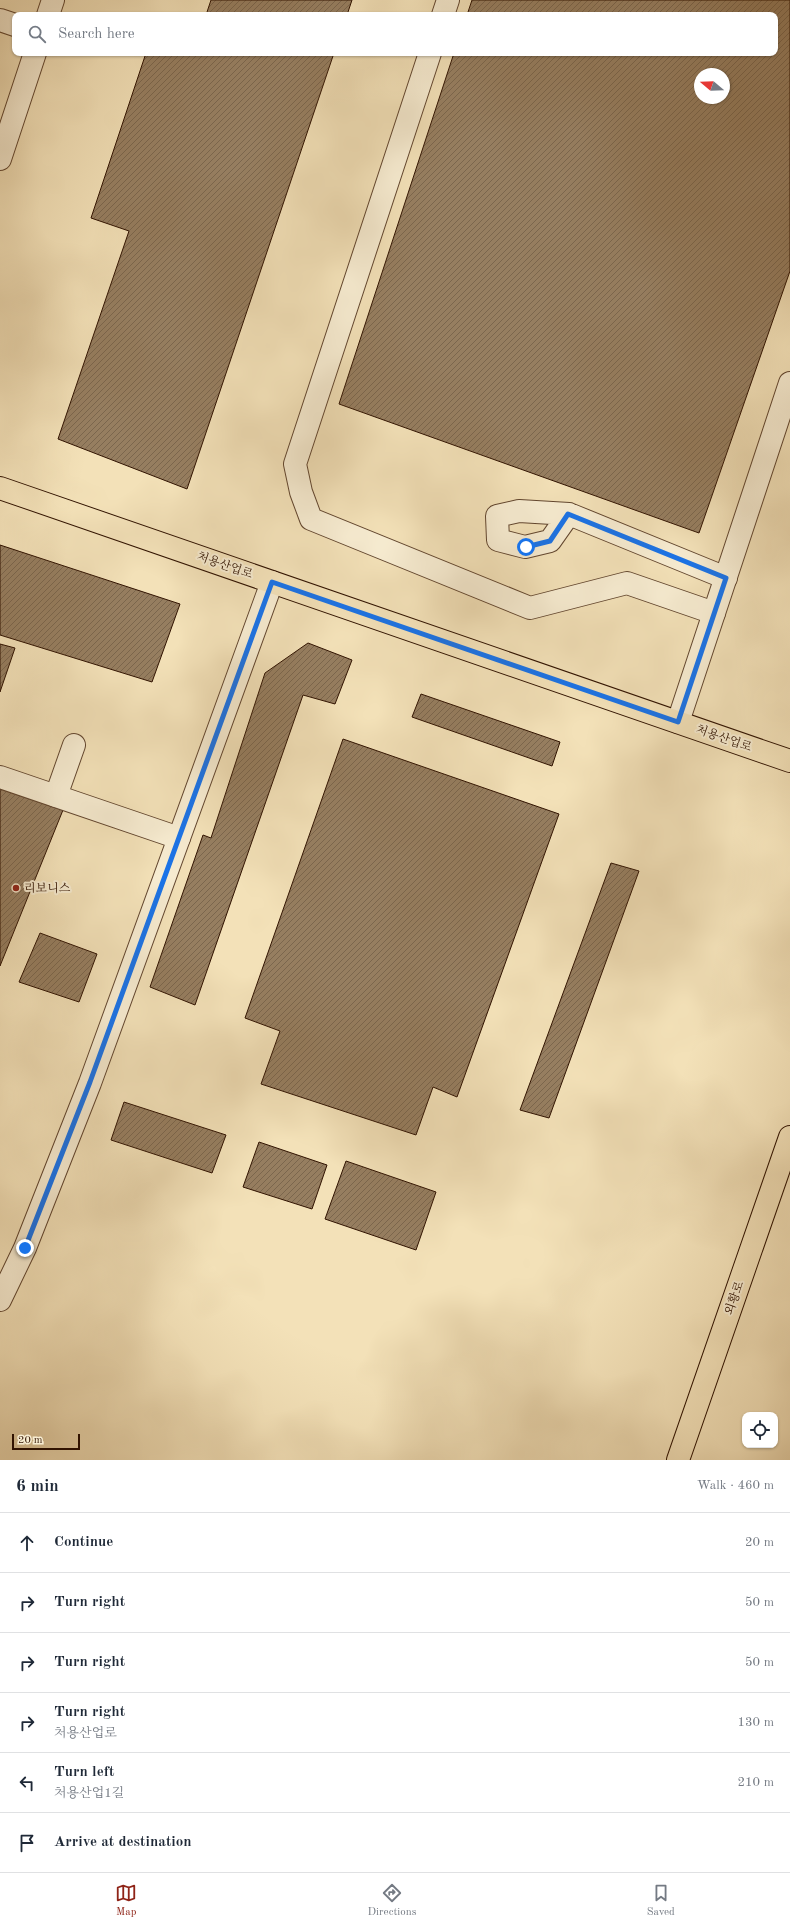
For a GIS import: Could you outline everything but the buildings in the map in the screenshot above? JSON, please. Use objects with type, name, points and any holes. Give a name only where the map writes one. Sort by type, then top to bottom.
[{"type":"main road","name":"처용산업로","points":[[0,488],[790,761]]},
{"type":"main road","name":"외황로","points":[[678,1460],[790,1137]]},
{"type":"street","points":[[49,12],[53,0]]},
{"type":"street","points":[[444,12],[448,0]]},
{"type":"street","points":[[0,20],[12,24]]},
{"type":"street","points":[[0,159],[6,121],[34,56]]},
{"type":"street","points":[[429,56],[295,464],[301,492],[311,519],[530,608],[627,583],[714,613]]},
{"type":"street","points":[[678,722],[790,383]]},
{"type":"street","points":[[568,514],[726,578]]},
{"type":"street","points":[[0,1300],[25,1248],[90,1082],[272,582]]},
{"type":"street","points":[[56,796],[74,745]]},
{"type":"street","points":[[0,777],[179,838]]},
{"type":"place","name":"리보니스","points":[[16,888]]},
{"type":"route","points":[[25,1248],[90,1082],[272,582],[678,722],[726,578],[568,514],[550,541],[526,547]]}]
